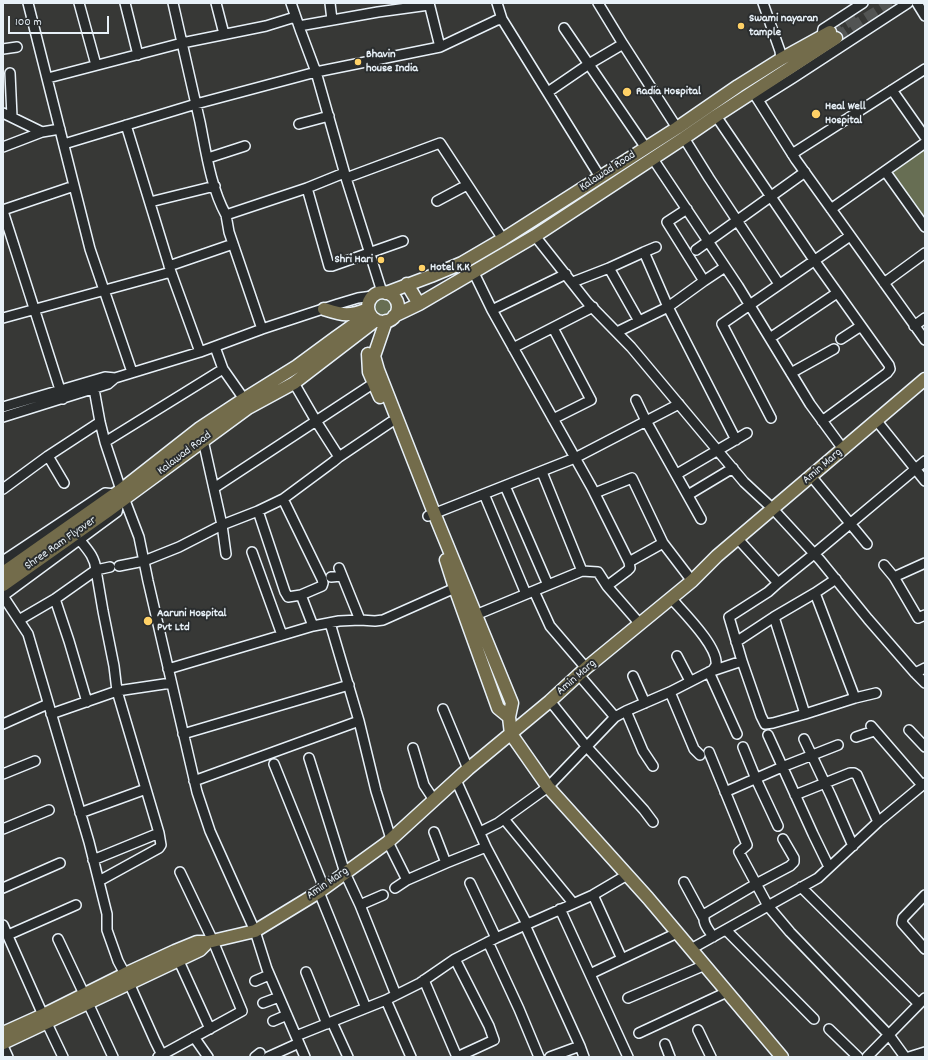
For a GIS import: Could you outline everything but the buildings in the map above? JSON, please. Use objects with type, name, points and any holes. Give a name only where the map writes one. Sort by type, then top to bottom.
[{"type":"main road","name":"Kalawad Road","points":[[116,499],[200,428],[297,366],[335,338],[379,317],[418,304],[535,236],[653,159],[681,133],[738,86],[781,59],[829,35]]},
{"type":"main road","name":"Kalawad Road","points":[[380,294],[462,263],[503,239],[646,148],[681,133],[755,96],[829,35]]},
{"type":"main road","points":[[407,284],[418,304]]},
{"type":"main road","points":[[324,309],[344,315],[358,313],[379,317],[398,307],[397,302],[391,295],[380,294],[370,300],[368,304],[379,317],[374,356],[431,514],[444,557],[498,708],[509,717]]},
{"type":"main road","name":"Kalawad Road","points":[[116,499],[248,408],[294,383],[379,317]]},
{"type":"main road","points":[[379,317],[368,354],[369,372],[512,703],[509,717],[511,734],[548,787],[678,933],[782,1057]]},
{"type":"main road","name":"Amin Marg","points":[[3,1033],[44,1019],[86,999],[174,951],[197,942],[210,942],[255,931],[321,890],[345,873],[389,840],[468,769],[692,581],[717,556],[925,378]]},
{"type":"main road","name":"Shree Ram Flyover","points":[[3,573],[116,499]]},
{"type":"main road","name":"Shree Ram Flyover","points":[[3,586],[116,499]]},
{"type":"main road","name":"Amin Marg","points":[[127,978],[200,950],[210,942]]},
{"type":"main road","name":"Amin Marg","points":[[3,1045],[44,1019]]},
{"type":"street","points":[[28,3],[90,249],[132,372]]},
{"type":"street","points":[[79,3],[96,65]]},
{"type":"street","points":[[125,3],[138,55]]},
{"type":"street","points":[[173,3],[215,186],[221,206],[226,215],[233,244],[262,329]]},
{"type":"street","points":[[216,3],[224,34]]},
{"type":"street","points":[[3,397],[5,407],[94,389],[108,384],[115,378],[132,372],[200,352],[262,329],[343,302],[380,294],[370,253],[345,176],[316,72],[298,26],[291,3]]},
{"type":"street","points":[[330,3],[332,20]]},
{"type":"street","points":[[497,3],[502,19],[600,177]]},
{"type":"street","points":[[598,3],[779,284]]},
{"type":"street","points":[[763,3],[780,51],[781,59]]},
{"type":"street","points":[[829,35],[823,28],[863,3]]},
{"type":"street","points":[[908,3],[794,78],[755,96],[792,154],[925,340]]},
{"type":"street","points":[[917,3],[925,16]]},
{"type":"street","points":[[298,26],[332,20],[377,7],[429,4],[440,47]]},
{"type":"street","points":[[48,78],[182,44],[266,26],[295,17]]},
{"type":"street","points":[[64,144],[196,104],[316,72],[440,47],[496,20],[502,19]]},
{"type":"street","points":[[564,28],[646,148]]},
{"type":"street","points":[[548,92],[589,64],[623,44]]},
{"type":"street","points":[[3,49],[17,47]]},
{"type":"street","points":[[792,154],[925,69]]},
{"type":"street","points":[[10,73],[7,115],[42,132]]},
{"type":"street","points":[[892,90],[925,137]]},
{"type":"street","points":[[299,124],[328,116]]},
{"type":"street","points":[[716,116],[814,260],[889,365],[890,369],[887,373],[822,421]]},
{"type":"street","points":[[126,125],[170,269],[200,352]]},
{"type":"street","points":[[3,147],[42,132],[60,129]]},
{"type":"street","points":[[226,215],[440,143],[503,239]]},
{"type":"street","points":[[831,209],[925,143]]},
{"type":"street","points":[[208,158],[245,146]]},
{"type":"street","points":[[653,159],[725,267],[810,404],[843,449]]},
{"type":"street","points":[[884,171],[925,227]]},
{"type":"street","points":[[696,250],[805,172]]},
{"type":"street","points":[[437,201],[467,185]]},
{"type":"street","points":[[61,395],[3,210],[74,186]]},
{"type":"street","points":[[150,202],[215,186]]},
{"type":"street","points":[[307,188],[330,266],[404,241]]},
{"type":"street","points":[[687,209],[667,222],[704,281]]},
{"type":"street","points":[[535,236],[593,307],[631,347],[744,482],[773,509],[814,554],[925,683]]},
{"type":"street","points":[[771,418],[722,324],[850,236]]},
{"type":"street","points":[[3,318],[104,290],[170,269],[233,244]]},
{"type":"street","points":[[573,282],[610,268],[656,247]]},
{"type":"street","points":[[644,252],[668,307],[736,440]]},
{"type":"street","points":[[884,283],[925,254]]},
{"type":"street","points":[[617,332],[668,307],[725,267]]},
{"type":"street","points":[[610,268],[639,321]]},
{"type":"street","points":[[473,271],[492,310],[595,494],[629,562],[630,568],[607,586]]},
{"type":"street","points":[[492,310],[566,274]]},
{"type":"street","points":[[770,338],[837,293]]},
{"type":"street","points":[[513,348],[593,307]]},
{"type":"street","points":[[914,326],[925,318]]},
{"type":"street","points":[[841,340],[860,326]]},
{"type":"street","points":[[553,328],[591,400],[553,419]]},
{"type":"street","points":[[215,346],[224,369],[244,399]]},
{"type":"street","points":[[791,372],[834,349]]},
{"type":"street","points":[[105,442],[224,369]]},
{"type":"street","points":[[3,417],[105,377],[115,378]]},
{"type":"street","points":[[294,383],[339,457]]},
{"type":"street","points":[[214,488],[374,383]]},
{"type":"street","points":[[94,389],[116,499],[139,537],[194,781],[210,831],[255,931],[272,986],[305,1057]]},
{"type":"street","points":[[636,400],[646,421],[702,519]]},
{"type":"street","points":[[431,514],[575,458],[679,404]]},
{"type":"street","points":[[876,420],[925,481]]},
{"type":"street","points":[[3,488],[100,422]]},
{"type":"street","points":[[19,620],[55,599],[96,570],[144,561],[179,547],[222,525],[258,511],[283,499],[339,457],[391,422]]},
{"type":"street","points":[[677,474],[747,433]]},
{"type":"street","points":[[203,440],[222,525],[226,554]]},
{"type":"street","points":[[48,456],[64,483]]},
{"type":"street","points":[[876,693],[765,724],[742,662],[729,617],[768,592],[925,461]]},
{"type":"street","points":[[688,495],[733,468]]},
{"type":"street","points":[[542,472],[582,571]]},
{"type":"street","points":[[811,476],[867,544]]},
{"type":"street","points":[[595,494],[632,478],[663,543],[692,581]]},
{"type":"street","points":[[505,486],[548,585]]},
{"type":"street","name":"Kalawad Road","points":[[3,561],[105,493],[116,499],[117,512],[3,596]]},
{"type":"street","points":[[484,494],[530,593],[550,626],[615,717]]},
{"type":"street","points":[[258,511],[288,597],[301,595],[322,586],[322,579],[283,499]]},
{"type":"street","points":[[79,539],[95,562],[114,666],[117,691],[159,833],[160,845],[159,848],[99,881]]},
{"type":"street","points":[[738,539],[778,583]]},
{"type":"street","points":[[629,562],[663,543]]},
{"type":"street","points":[[252,552],[282,635]]},
{"type":"street","points":[[894,577],[925,563]]},
{"type":"street","points":[[884,565],[894,577],[918,618],[925,615]]},
{"type":"street","points":[[478,614],[582,571],[598,572],[607,586],[640,624]]},
{"type":"street","points":[[331,578],[341,572],[360,620]]},
{"type":"street","points":[[736,642],[836,579]]},
{"type":"street","points":[[168,669],[313,626],[360,620],[383,620],[455,588]]},
{"type":"street","points":[[815,593],[856,698]]},
{"type":"street","points":[[301,595],[313,626]]},
{"type":"street","points":[[3,596],[28,634],[108,914],[107,930],[118,961],[155,1041],[160,1056],[242,1011],[180,872]]},
{"type":"street","points":[[671,598],[698,629],[711,648],[716,660],[716,666],[710,672]]},
{"type":"street","points":[[55,599],[69,640],[87,702]]},
{"type":"street","points":[[774,617],[805,714]]},
{"type":"street","points":[[330,623],[359,721],[389,840],[407,880]]},
{"type":"street","points":[[677,656],[690,681]]},
{"type":"street","points":[[480,832],[498,823],[548,787],[615,717],[710,672],[742,662]]},
{"type":"street","points":[[915,673],[925,668]]},
{"type":"street","points":[[710,672],[737,734]]},
{"type":"street","points":[[634,676],[645,702]]},
{"type":"street","points":[[51,714],[117,691],[171,683]]},
{"type":"street","points":[[183,734],[349,685]]},
{"type":"street","points":[[670,692],[694,749],[704,753],[725,792],[746,845],[739,852],[768,906],[790,932],[889,1035],[905,1057]]},
{"type":"street","points":[[550,701],[586,746],[653,822]]},
{"type":"street","points":[[3,724],[48,704]]},
{"type":"street","points":[[443,709],[468,769]]},
{"type":"street","points":[[626,711],[643,751],[653,766]]},
{"type":"street","points":[[194,781],[359,721]]},
{"type":"street","points":[[691,949],[818,878],[878,822],[924,784],[872,729],[856,737]]},
{"type":"street","points":[[910,730],[925,747]]},
{"type":"street","points":[[768,735],[829,867]]},
{"type":"street","points":[[804,739],[853,846]]},
{"type":"street","points":[[725,792],[838,745]]},
{"type":"street","points":[[743,747],[778,826]]},
{"type":"street","points":[[413,748],[424,785],[434,800]]},
{"type":"street","points":[[309,758],[345,873],[360,905],[396,995]]},
{"type":"street","points":[[3,774],[35,761]]},
{"type":"street","points":[[274,764],[366,1008]]},
{"type":"street","points":[[795,795],[850,773],[854,773],[857,775],[878,822]]},
{"type":"street","points":[[456,780],[486,847],[526,924],[584,1057]]},
{"type":"street","points":[[80,813],[146,789]]},
{"type":"street","points":[[3,829],[49,810]]},
{"type":"street","points":[[504,819],[573,903]]},
{"type":"street","points":[[434,832],[446,863]]},
{"type":"street","points":[[93,860],[159,833]]},
{"type":"street","points":[[704,917],[705,914],[790,866],[794,862],[794,858],[783,839]]},
{"type":"street","points":[[395,888],[407,880],[486,847]]},
{"type":"street","points":[[3,888],[60,863]]},
{"type":"street","points":[[261,1056],[297,1040],[329,1023],[386,1000],[424,980],[455,959],[526,924],[593,895],[627,875]]},
{"type":"street","points":[[684,882],[704,917],[703,921],[713,937]]},
{"type":"street","points":[[470,883],[539,1057]]},
{"type":"street","points":[[802,887],[922,1001],[867,1057]]},
{"type":"street","points":[[360,905],[382,895]]},
{"type":"street","points":[[593,895],[622,959]]},
{"type":"street","points":[[925,895],[903,918],[902,923],[925,949]]},
{"type":"street","points":[[8,935],[76,905]]},
{"type":"street","points":[[560,910],[628,1057]]},
{"type":"street","points":[[3,925],[44,1019],[63,1057]]},
{"type":"street","points":[[726,930],[814,1019]]},
{"type":"street","points":[[590,974],[678,933]]},
{"type":"street","points":[[58,939],[113,1057]]},
{"type":"street","points":[[178,959],[210,1028]]},
{"type":"street","points":[[424,980],[457,1057],[494,1040],[489,1026],[455,959]]},
{"type":"street","points":[[628,998],[705,965]]},
{"type":"street","points":[[306,972],[329,1023],[348,1057]]},
{"type":"street","points":[[255,981],[268,975]]},
{"type":"street","points":[[639,1033],[727,992]]},
{"type":"street","points":[[386,1000],[410,1057]]},
{"type":"street","points":[[263,1003],[280,1002]]},
{"type":"street","points":[[273,1021],[286,1016]]},
{"type":"street","points":[[829,1029],[858,1057]]},
{"type":"street","points":[[698,1030],[711,1057]]},
{"type":"street","points":[[194,1037],[208,1057]]},
{"type":"street","points":[[664,1044],[670,1057]]},
{"type":"street","points":[[3,1045],[8,1057]]},
{"type":"street","points":[[550,1057],[580,1046]]},
{"type":"street","points":[[909,1057],[925,1052]]},
{"type":"green space","points":[[925,143],[925,227],[885,171]]},
{"type":"green space","points":[[383,296],[391,297],[395,300],[397,304],[396,308],[388,314],[374,316],[371,305]]},
{"type":"tunnel","points":[[836,38],[891,3]]},
{"type":"tunnel","points":[[830,32],[855,17]]},
{"type":"place","name":"Swami nayaran tample","points":[[741,26]]},
{"type":"place","name":"Bhavin house India","points":[[358,62]]},
{"type":"place","name":"Radia Hospital","points":[[627,92]]},
{"type":"place","name":"Heal Well Hospital","points":[[816,114]]},
{"type":"place","name":"Shri Hari","points":[[381,260]]},
{"type":"place","name":"Hotel K.K","points":[[422,268]]},
{"type":"place","name":"Aaruni Hospital Pvt Ltd","points":[[148,621]]}]
